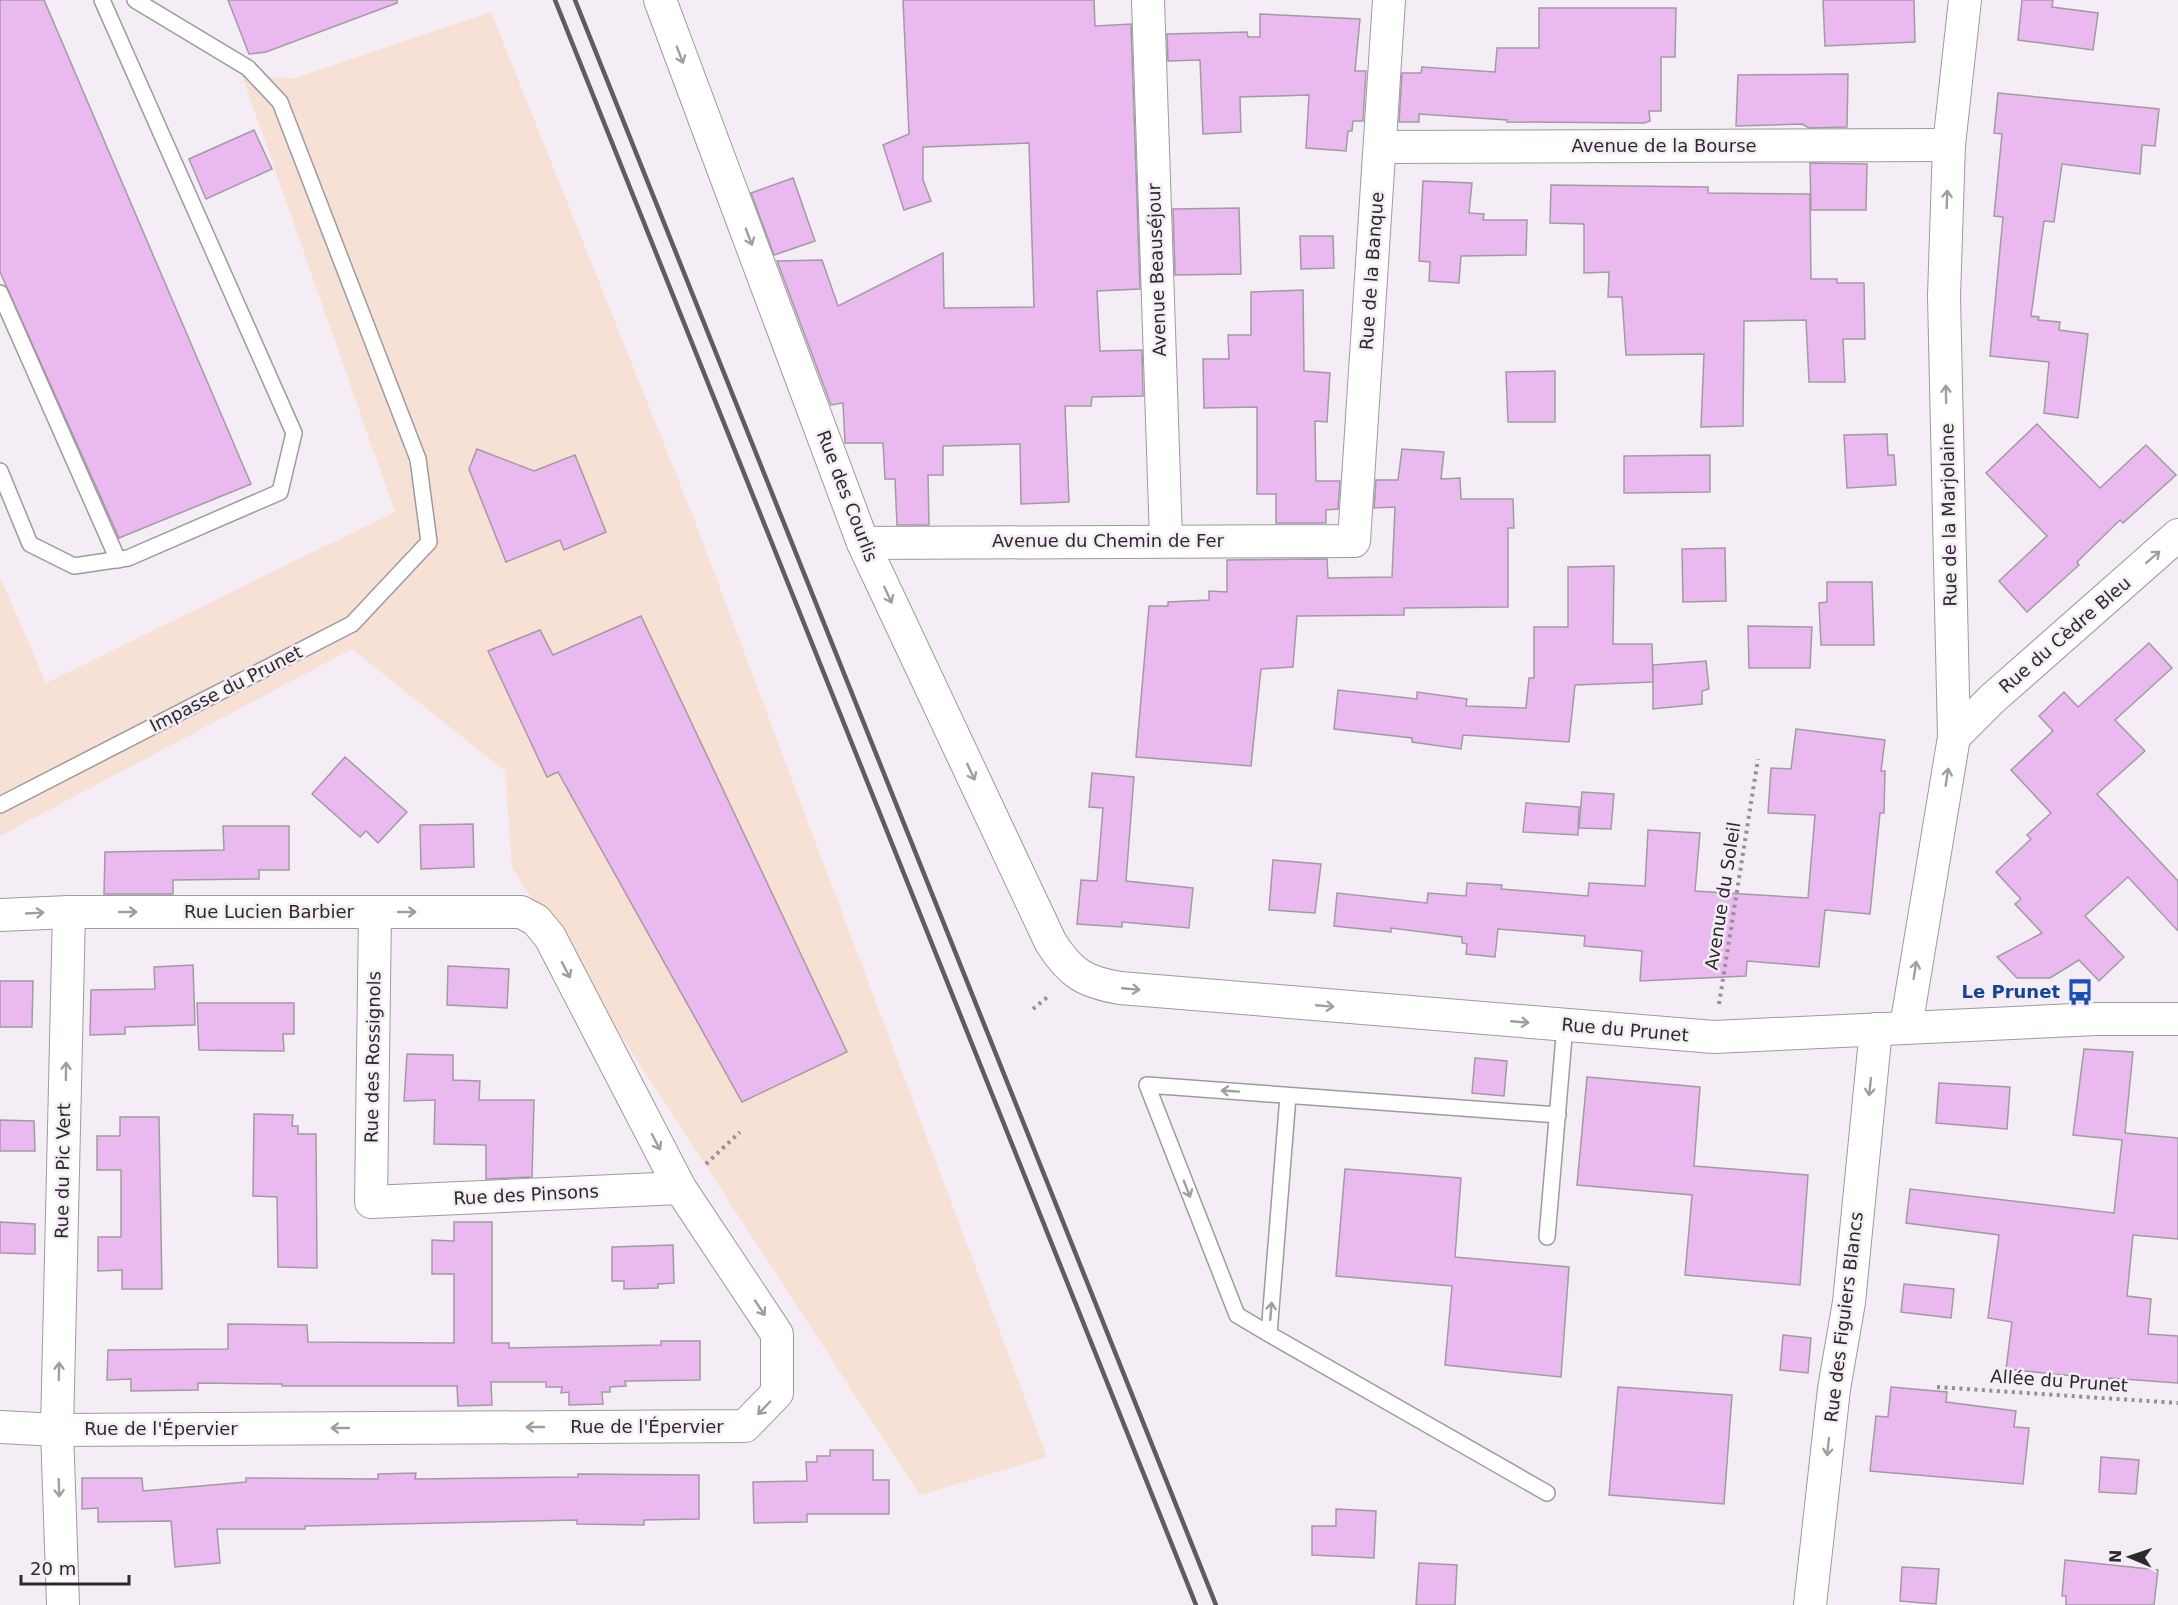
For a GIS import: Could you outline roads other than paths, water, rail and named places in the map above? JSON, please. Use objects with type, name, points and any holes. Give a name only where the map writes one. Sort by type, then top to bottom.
[{"type":"street","name":"Rue des Courlis","points":[[660,0],[863,543],[1051,944],[1076,973]]},
{"type":"street","name":"Avenue Beauséjour","points":[[1149,0],[1166,540]]},
{"type":"street","name":"Rue de la Banque","points":[[1354,541],[1389,0]]},
{"type":"street","name":"Rue de la Marjolaine","points":[[1891,1028],[1954,737],[1944,296],[1949,145],[1965,0]]},
{"type":"street","name":"Avenue de la Bourse","points":[[1380,147],[1949,145]]},
{"type":"street","name":"Rue du Cèdre Bleu","points":[[1954,737],[1992,699],[2178,535]]},
{"type":"street","name":"Avenue du Chemin de Fer","points":[[863,543],[1354,541]]},
{"type":"street","name":"Rue Lucien Barbier","points":[[0,915],[69,912],[521,912],[536,920]]},
{"type":"street","name":"Rue du Pic Vert","points":[[63,1605],[57,1430],[69,912]]},
{"type":"street","name":"Rue des Rossignols","points":[[371,1202],[375,912]]},
{"type":"street","name":"Rue de l'Épervier","points":[[0,1427],[57,1430],[746,1426],[777,1393],[777,1334],[680,1188],[549,938],[536,920]]},
{"type":"street","name":"Rue du Prunet","points":[[1076,973],[1095,984],[1120,988],[1714,1037],[2096,1018],[2178,1019]]},
{"type":"street","name":"Rue des Figuiers Blancs","points":[[1810,1605],[1834,1389],[1891,1028]]},
{"type":"street","name":"Rue des Pinsons","points":[[371,1202],[680,1188]]},
{"type":"lane","points":[[0,471],[30,544],[74,566],[128,558],[280,492],[294,433],[102,0]]},
{"type":"lane","name":"Impasse du Prunet","points":[[0,805],[352,624],[429,542],[418,459],[280,102],[248,68],[135,0]]},
{"type":"lane","points":[[0,293],[118,560]]},
{"type":"lane","points":[[1547,1237],[1565,1025]]},
{"type":"lane","points":[[1547,1493],[1237,1315],[1147,1085],[1558,1115]]},
{"type":"lane","points":[[1269,1334],[1288,1096]]},
{"type":"railway","points":[[555,0],[1196,1605]]},
{"type":"railway","points":[[575,0],[1216,1605]]},
{"type":"place","name":"Le Prunet","points":[[2080,992]]}]
